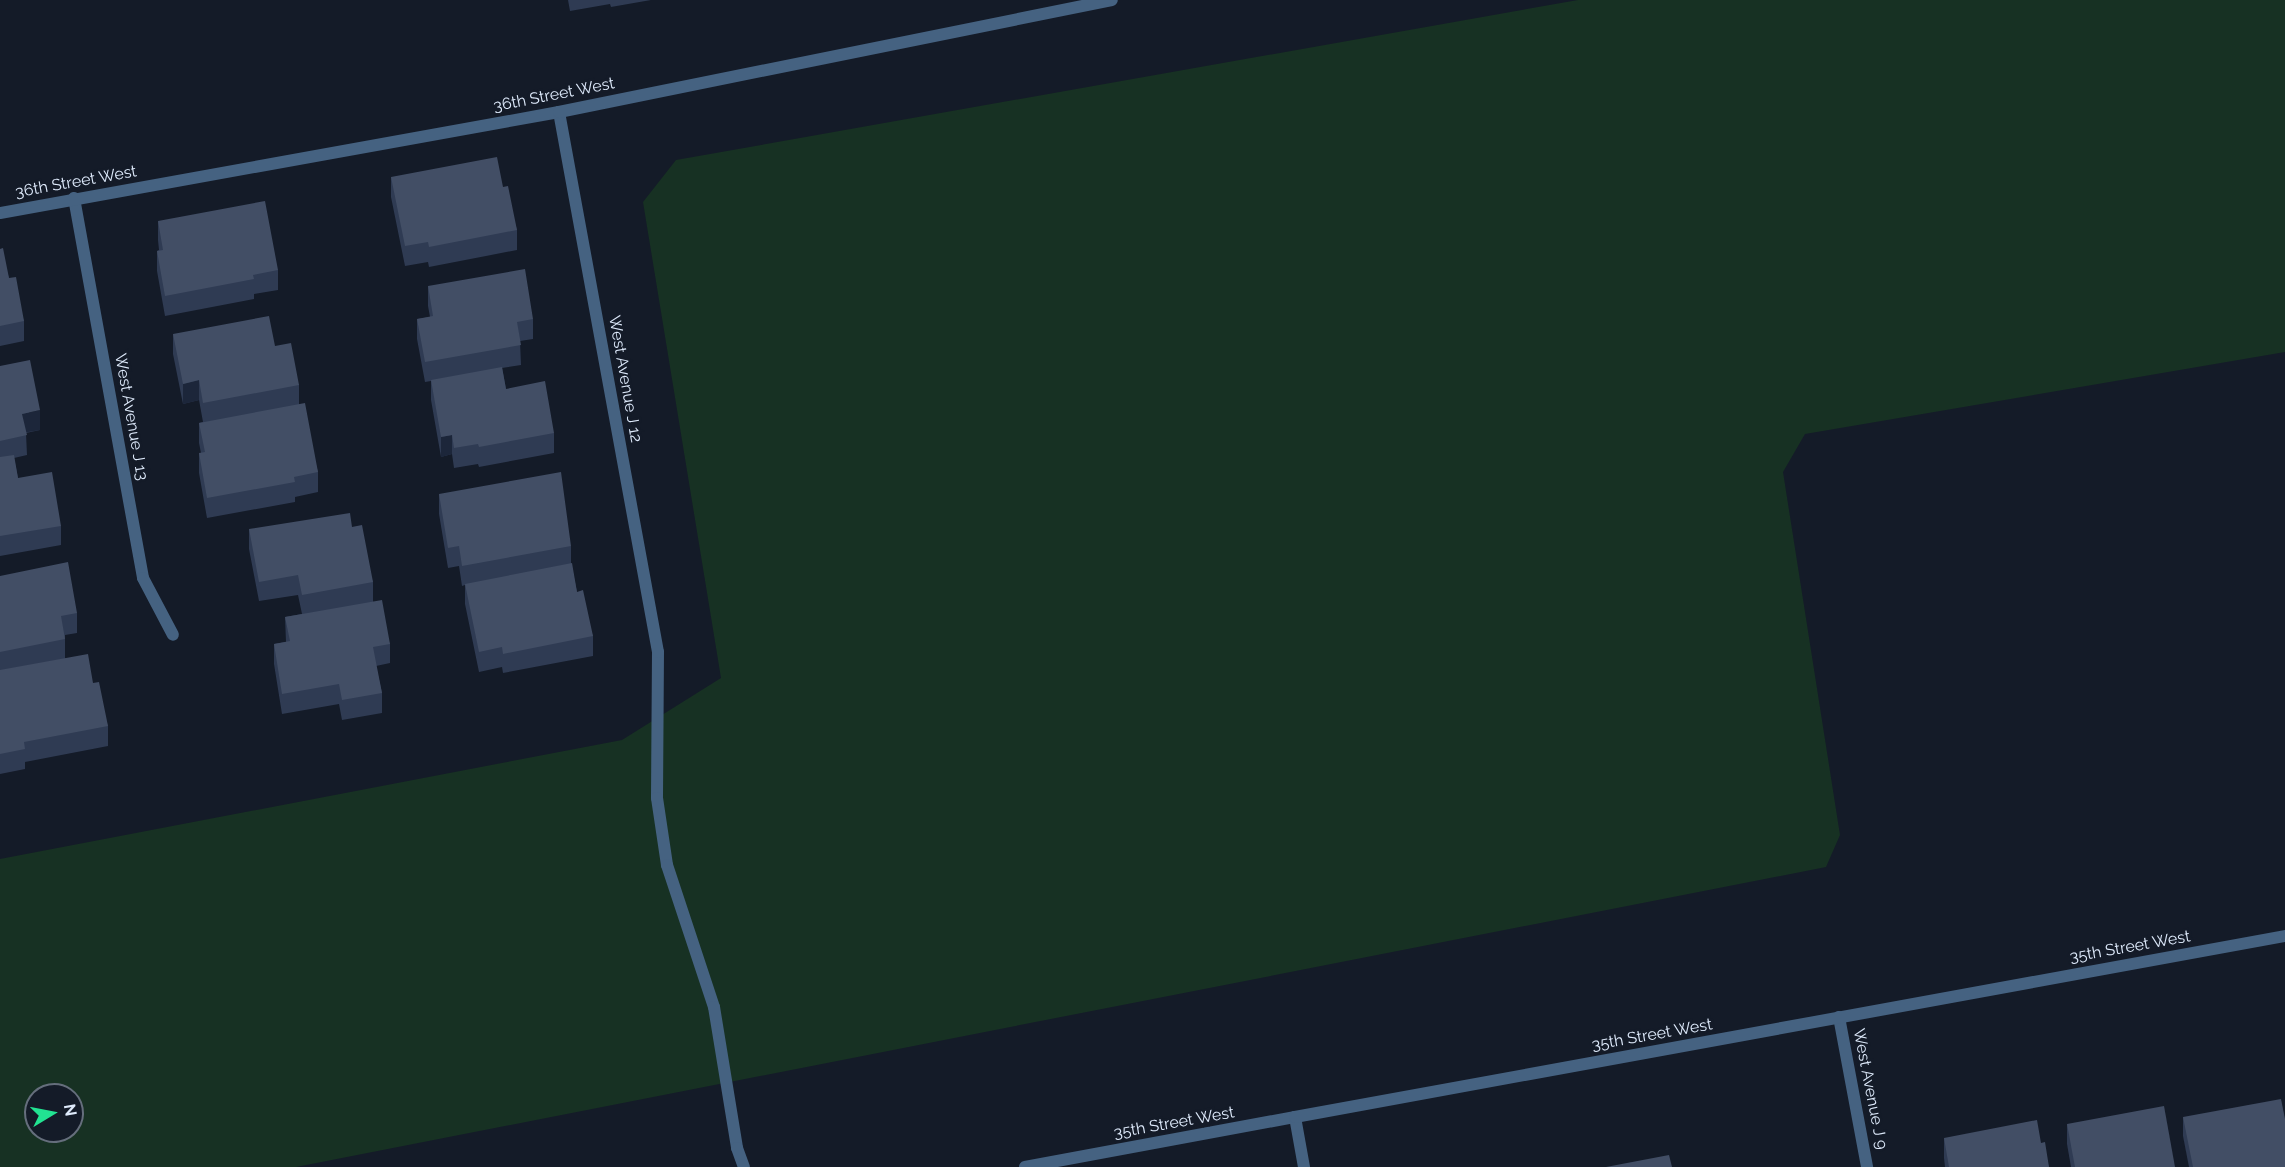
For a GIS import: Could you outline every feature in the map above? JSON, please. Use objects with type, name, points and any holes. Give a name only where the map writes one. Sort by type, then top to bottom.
[{"type":"street","name":"36th Street West","points":[[0,213],[559,112],[1112,0]]},
{"type":"street","name":"West Avenue J 12","points":[[559,112],[658,652],[657,798],[667,865],[714,1007],[737,1148],[744,1167]]},
{"type":"street","name":"West Avenue J 13","points":[[74,198],[143,578],[173,635]]},
{"type":"street","name":"35th Street West","points":[[1026,1167],[2285,936]]},
{"type":"street","name":"West Avenue J 9","points":[[1839,1017],[1867,1167]]},
{"type":"street","points":[[1296,1117],[1305,1167]]},
{"type":"green space","points":[[1578,0],[2285,0],[2285,352],[1805,434],[1783,472],[1840,835],[1826,867],[296,1167],[0,1167],[0,859],[622,740],[721,678],[643,202],[676,160]]},
{"type":"building","points":[[497,157],[503,187],[508,186],[517,230],[429,247],[428,242],[405,246],[391,177]]},
{"type":"building","points":[[265,201],[278,270],[253,275],[254,279],[165,296],[157,251],[163,250],[158,221]]},
{"type":"building","points":[[3,248],[9,278],[16,277],[24,321],[0,326],[0,249]]},
{"type":"building","points":[[525,269],[533,319],[517,322],[521,345],[425,362],[417,319],[433,316],[428,286]]},
{"type":"building","points":[[269,316],[275,346],[291,343],[299,385],[203,403],[199,380],[183,384],[173,334]]},
{"type":"building","points":[[30,360],[40,410],[22,414],[27,435],[0,441],[0,366]]},
{"type":"building","points":[[502,367],[506,389],[545,381],[554,433],[479,447],[478,444],[454,448],[452,435],[441,437],[431,380]]},
{"type":"building","points":[[305,403],[318,472],[294,477],[295,482],[207,498],[199,453],[205,452],[199,423]]},
{"type":"building","points":[[14,455],[18,478],[52,472],[61,526],[0,536],[0,457]]},
{"type":"building","points":[[561,472],[571,546],[462,566],[459,546],[448,548],[439,494]]},
{"type":"building","points":[[350,513],[352,527],[362,525],[373,582],[302,595],[298,575],[259,582],[249,529]]},
{"type":"building","points":[[68,562],[77,613],[61,616],[65,639],[0,652],[0,576]]},
{"type":"building","points":[[572,563],[577,592],[583,590],[593,636],[503,654],[502,647],[479,652],[465,584]]},
{"type":"building","points":[[382,600],[390,644],[373,647],[382,693],[342,700],[339,684],[282,694],[274,644],[290,641],[285,617]]},
{"type":"building","points":[[88,654],[93,683],[99,682],[108,726],[24,742],[25,749],[0,754],[0,670]]},
{"type":"building","points":[[2281,1099],[2285,1119],[2285,1167],[2193,1167],[2183,1117]]},
{"type":"building","points":[[2164,1106],[2175,1167],[2075,1167],[2067,1124]]},
{"type":"building","points":[[2037,1120],[2041,1143],[2045,1142],[2049,1167],[1949,1167],[1944,1138]]},
{"type":"building","points":[[1669,1155],[1672,1167],[1606,1167]]}]
